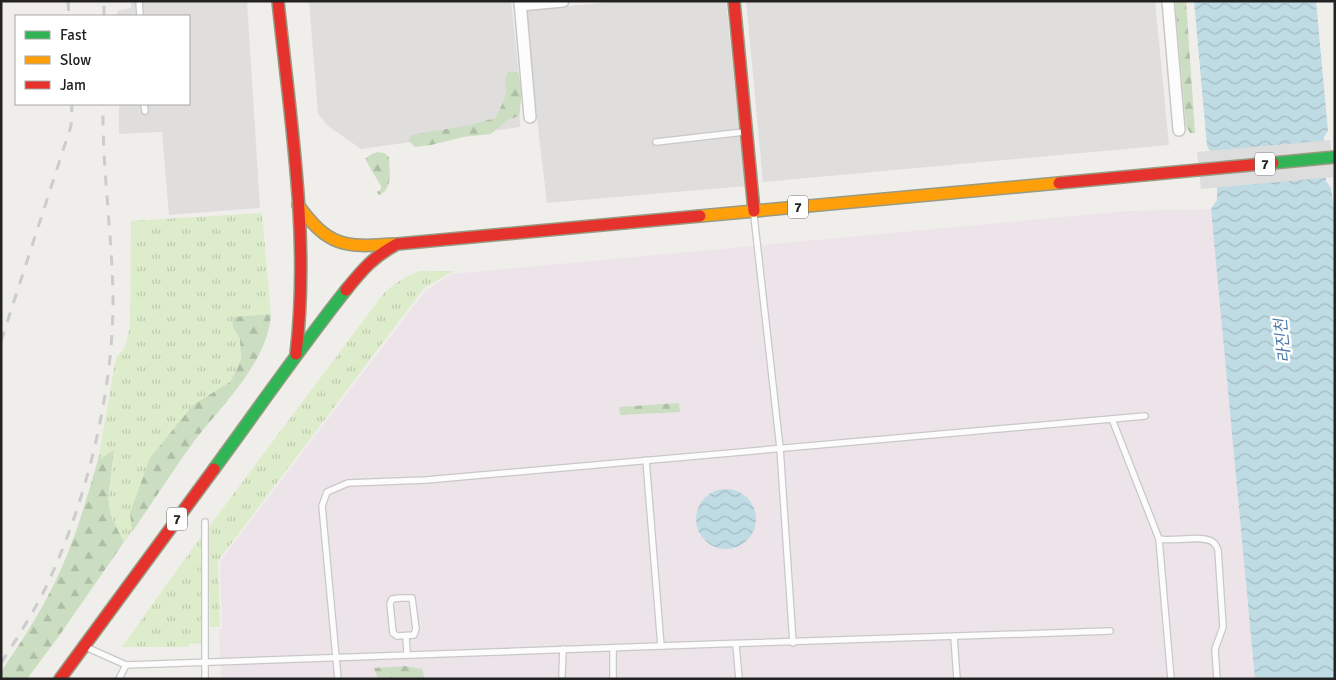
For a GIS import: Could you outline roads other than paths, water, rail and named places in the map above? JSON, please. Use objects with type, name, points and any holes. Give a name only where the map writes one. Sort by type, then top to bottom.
[{"type":"main road","points":[[278,1],[298,205],[301,274],[300,330],[296,359]]},
{"type":"main road","points":[[734,1],[754,211]]},
{"type":"main road","name":"7","points":[[60,679],[296,359],[312,333],[366,266],[380,253],[398,244],[1333,157]]},
{"type":"main road","points":[[298,205],[318,230],[341,242],[356,246],[398,244]]},
{"type":"street","points":[[530,117],[520,3],[564,1]]},
{"type":"street","points":[[1168,1],[1179,130]]},
{"type":"lane","points":[[139,1],[140,15]]},
{"type":"lane","points":[[144,105],[145,111]]},
{"type":"lane","points":[[656,142],[746,132]]},
{"type":"lane","points":[[754,211],[780,448],[793,643]]},
{"type":"lane","points":[[338,679],[322,506],[327,492],[348,483],[426,480],[1145,416]]},
{"type":"lane","points":[[1112,419],[1159,539],[1171,679]]},
{"type":"lane","points":[[646,460],[661,646]]},
{"type":"lane","points":[[205,522],[206,679]]},
{"type":"lane","points":[[1159,539],[1206,539],[1214,542],[1218,550],[1223,627],[1215,649],[1217,679]]},
{"type":"lane","points":[[412,598],[416,629],[414,635],[406,636],[397,636],[393,633],[390,604],[392,599],[412,598]]},
{"type":"lane","points":[[83,646],[126,665],[1110,631]]},
{"type":"lane","points":[[406,636],[407,654]]},
{"type":"lane","points":[[954,637],[957,679]]},
{"type":"lane","points":[[736,645],[739,679]]},
{"type":"lane","points":[[613,648],[613,679]]},
{"type":"lane","points":[[562,675],[563,649]]},
{"type":"lane","points":[[119,679],[126,665]]},
{"type":"water","name":"라진천","points":[[1194,1],[1316,1],[1328,131],[1324,137],[1326,181],[1331,188],[1335,218],[1335,679],[1255,679],[1211,209],[1217,200],[1217,177],[1215,158],[1207,146]]},
{"type":"water","points":[[726,489],[742,494],[747,498],[751,503],[756,519],[751,535],[747,540],[742,544],[726,549],[710,544],[705,540],[701,535],[696,519],[701,503],[705,498],[710,494]]},
{"type":"railway","points":[[68,1],[69,15]]},
{"type":"railway","points":[[104,1],[104,15]]},
{"type":"railway","points":[[1,341],[71,126],[72,105]]},
{"type":"railway","points":[[1,663],[23,628],[55,567],[79,503],[98,434],[109,364],[113,296],[103,105]]}]
